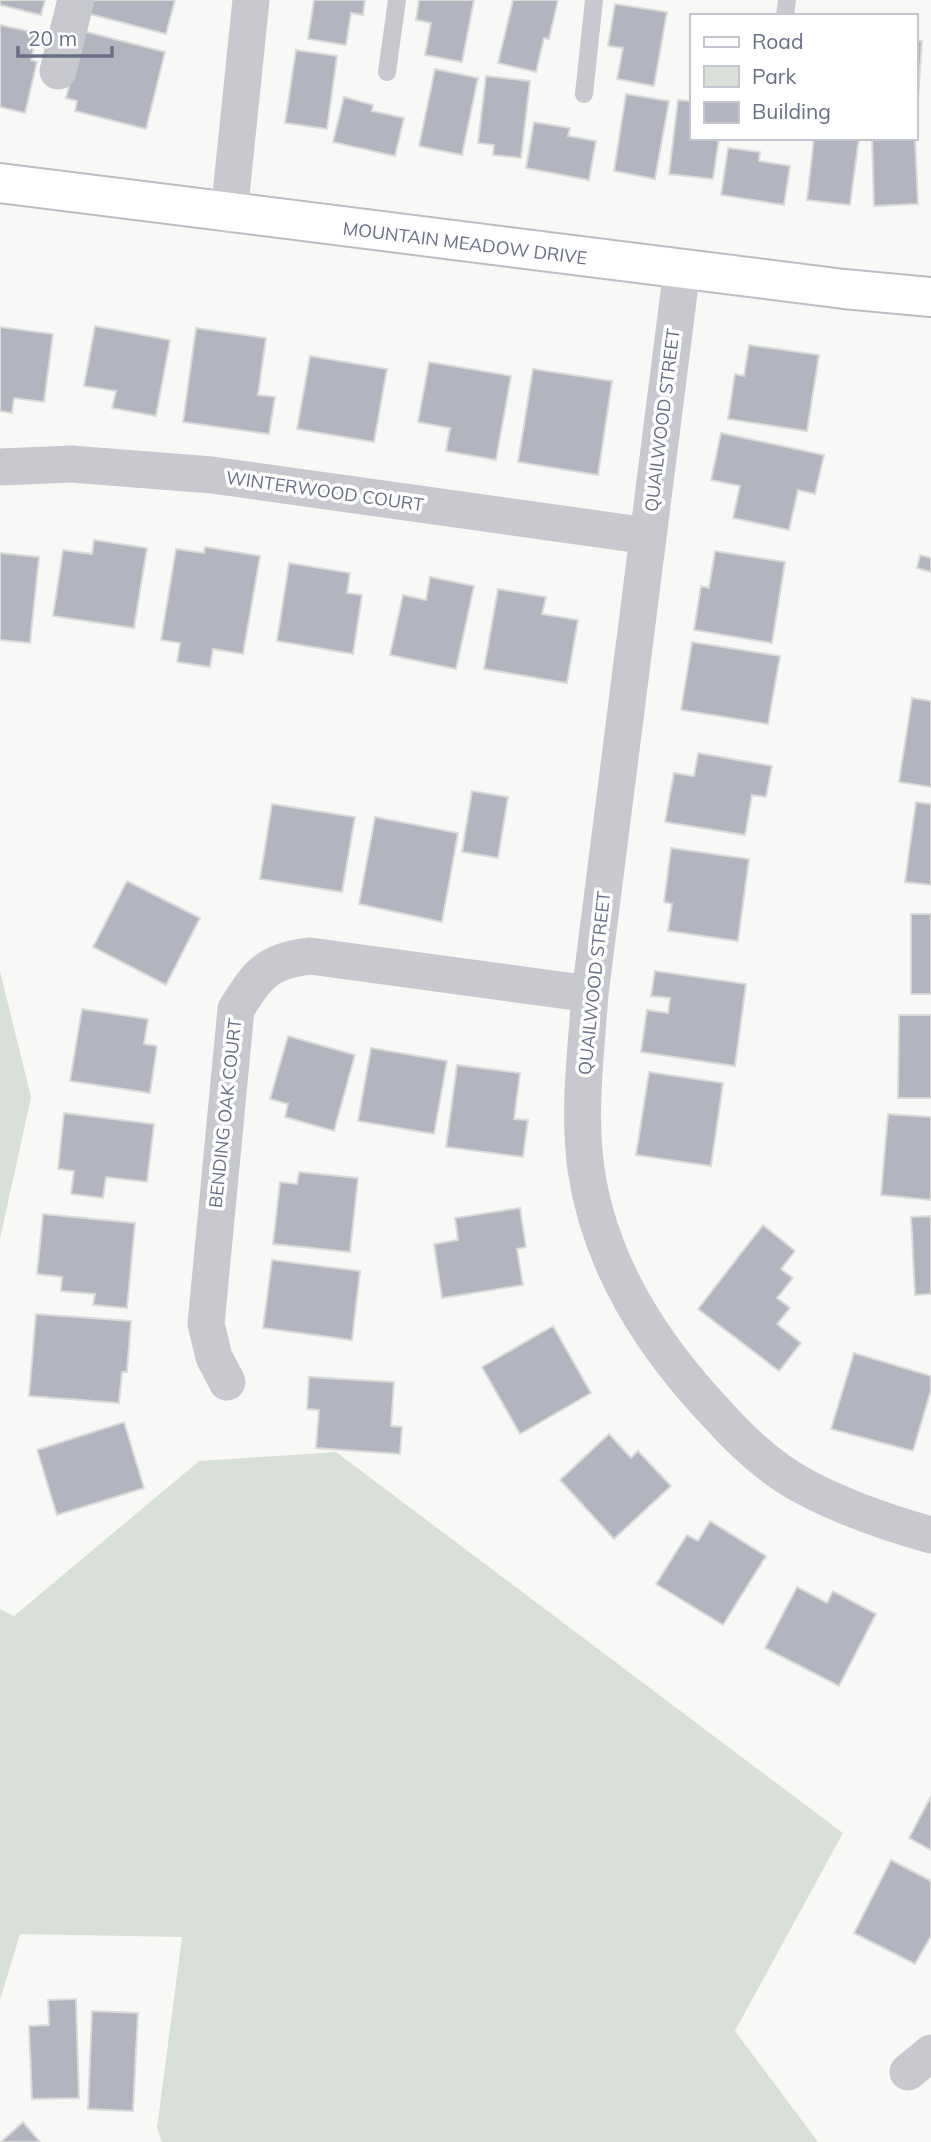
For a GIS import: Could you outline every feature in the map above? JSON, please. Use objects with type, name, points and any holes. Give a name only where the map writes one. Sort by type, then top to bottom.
[{"type":"street","points":[[58,71],[76,0]]},
{"type":"street","points":[[229,214],[251,0]]},
{"type":"street","name":"MOUNTAIN MEADOW DRIVE","points":[[0,183],[229,214],[931,297]]},
{"type":"street","name":"QUAILWOOD STREET","points":[[682,269],[590,994],[583,1099],[586,1169],[600,1229],[641,1321],[679,1374],[759,1455],[817,1493],[877,1521],[931,1535]]},
{"type":"street","name":"WINTERWOOD COURT","points":[[0,467],[71,464],[212,475],[648,536]]},
{"type":"street","name":"BENDING OAK COURT","points":[[227,1382],[214,1357],[206,1324],[236,1009],[258,975],[291,958],[310,956],[590,994]]},
{"type":"lane","points":[[387,72],[397,0]]},
{"type":"lane","points":[[584,94],[594,0]]},
{"type":"green space","points":[[0,971],[31,1097],[0,1239]]},
{"type":"green space","points":[[336,1452],[843,1833],[735,2031],[818,2142],[162,2142],[157,2128],[182,1937],[20,1934],[0,2000],[0,1609],[14,1616],[199,1461]]},
{"type":"building","points":[[0,0],[45,0],[41,15],[0,5]]},
{"type":"building","points":[[89,0],[175,0],[166,34],[86,13]]},
{"type":"building","points":[[314,0],[365,0],[363,15],[351,13],[346,45],[308,39]]},
{"type":"building","points":[[419,0],[474,0],[462,62],[425,55],[431,23],[416,20]]},
{"type":"building","points":[[513,0],[558,0],[549,39],[544,38],[536,72],[498,63]]},
{"type":"building","points":[[615,4],[667,12],[654,86],[617,79],[623,48],[608,46]]},
{"type":"building","points":[[0,25],[37,33],[31,60],[37,62],[25,113],[0,107]]},
{"type":"building","points":[[83,31],[165,52],[146,129],[75,111],[77,101],[66,98]]},
{"type":"building","points":[[917,41],[922,41],[917,115]]},
{"type":"building","points":[[296,50],[337,56],[327,129],[285,123]]},
{"type":"building","points":[[435,69],[478,78],[462,155],[419,146]]},
{"type":"building","points":[[486,76],[530,81],[521,158],[493,155],[494,145],[478,143]]},
{"type":"building","points":[[626,94],[669,101],[655,179],[614,171]]},
{"type":"building","points":[[344,97],[373,105],[372,111],[404,118],[395,156],[333,142]]},
{"type":"building","points":[[678,100],[690,101],[690,140],[719,140],[713,179],[669,174]]},
{"type":"building","points":[[534,122],[570,128],[568,136],[596,141],[589,180],[526,168]]},
{"type":"building","points":[[814,140],[859,140],[850,205],[807,200]]},
{"type":"building","points":[[872,140],[915,140],[918,204],[874,206]]},
{"type":"building","points":[[728,148],[760,152],[759,161],[790,166],[784,205],[721,195]]},
{"type":"building","points":[[95,326],[170,340],[156,416],[112,408],[116,391],[84,386]]},
{"type":"building","points":[[0,327],[53,334],[44,402],[14,398],[12,413],[0,411]]},
{"type":"building","points":[[196,328],[266,338],[258,395],[275,397],[269,434],[183,422]]},
{"type":"building","points":[[749,345],[819,355],[807,431],[728,419],[735,374],[744,376]]},
{"type":"building","points":[[310,356],[387,369],[374,442],[297,429]]},
{"type":"building","points":[[429,362],[511,376],[496,460],[446,451],[450,428],[418,422]]},
{"type":"building","points":[[533,369],[612,381],[598,475],[518,462]]},
{"type":"building","points":[[721,433],[824,455],[815,494],[798,490],[789,530],[733,518],[740,486],[711,480]]},
{"type":"building","points":[[94,540],[147,548],[134,628],[53,616],[63,550],[92,554]]},
{"type":"building","points":[[205,547],[260,556],[243,654],[213,649],[210,667],[177,662],[180,643],[161,640],[176,549],[204,553]]},
{"type":"building","points":[[715,551],[785,562],[772,643],[694,630],[701,586],[709,588]]},
{"type":"building","points":[[0,553],[39,557],[30,643],[0,640]]},
{"type":"building","points":[[920,555],[931,558],[931,572],[917,568]]},
{"type":"building","points":[[289,563],[350,573],[347,593],[362,595],[353,654],[277,641]]},
{"type":"building","points":[[430,577],[474,586],[456,669],[390,655],[403,595],[426,600]]},
{"type":"building","points":[[498,589],[546,597],[542,614],[578,620],[567,683],[484,669]]},
{"type":"building","points":[[692,642],[780,656],[768,724],[681,710]]},
{"type":"building","points":[[912,698],[931,701],[931,787],[899,782]]},
{"type":"building","points":[[698,753],[772,766],[766,797],[752,795],[745,835],[665,822],[674,773],[694,776]]},
{"type":"building","points":[[472,791],[508,797],[498,858],[462,852]]},
{"type":"building","points":[[916,802],[931,804],[931,885],[905,882]]},
{"type":"building","points":[[272,804],[355,817],[342,892],[260,879]]},
{"type":"building","points":[[375,817],[458,833],[442,922],[359,904]]},
{"type":"building","points":[[671,848],[749,859],[738,941],[668,931],[672,904],[664,902]]},
{"type":"building","points":[[127,881],[200,918],[166,985],[93,947]]},
{"type":"building","points":[[911,914],[931,914],[931,994],[911,994]]},
{"type":"building","points":[[655,971],[746,984],[735,1066],[641,1052],[647,1010],[668,1013],[670,998],[651,996]]},
{"type":"building","points":[[82,1009],[148,1019],[144,1044],[157,1046],[150,1093],[70,1081]]},
{"type":"building","points":[[899,1015],[931,1015],[931,1098],[898,1098]]},
{"type":"building","points":[[288,1036],[355,1055],[334,1131],[285,1117],[288,1104],[270,1099]]},
{"type":"building","points":[[371,1048],[447,1061],[434,1134],[358,1121]]},
{"type":"building","points":[[457,1065],[520,1073],[514,1119],[528,1120],[523,1157],[446,1147]]},
{"type":"building","points":[[649,1072],[723,1083],[711,1166],[636,1155]]},
{"type":"building","points":[[64,1113],[154,1124],[147,1182],[106,1177],[103,1198],[71,1194],[74,1171],[58,1169]]},
{"type":"building","points":[[888,1114],[931,1117],[931,1200],[881,1195]]},
{"type":"building","points":[[299,1172],[358,1178],[350,1252],[273,1244],[280,1182],[297,1184]]},
{"type":"building","points":[[520,1208],[526,1247],[517,1249],[523,1285],[442,1298],[434,1244],[458,1240],[455,1218]]},
{"type":"building","points":[[43,1214],[135,1223],[127,1308],[93,1305],[95,1294],[61,1291],[62,1277],[37,1274]]},
{"type":"building","points":[[931,1216],[931,1294],[915,1295],[911,1217]]},
{"type":"building","points":[[763,1225],[795,1251],[781,1269],[793,1278],[777,1298],[790,1308],[777,1324],[801,1343],[779,1371],[698,1309]]},
{"type":"building","points":[[272,1260],[360,1271],[352,1340],[263,1328]]},
{"type":"building","points":[[36,1314],[131,1321],[127,1372],[122,1372],[119,1403],[29,1396]]},
{"type":"building","points":[[553,1326],[591,1393],[520,1434],[482,1367]]},
{"type":"building","points":[[854,1353],[931,1376],[931,1390],[913,1451],[831,1429]]},
{"type":"building","points":[[309,1377],[394,1382],[391,1426],[402,1427],[400,1454],[316,1448],[319,1410],[307,1409]]},
{"type":"building","points":[[124,1422],[144,1488],[57,1515],[37,1450]]},
{"type":"building","points":[[609,1434],[631,1458],[638,1451],[671,1486],[614,1539],[560,1480]]},
{"type":"building","points":[[710,1521],[766,1556],[723,1625],[656,1584],[687,1535],[698,1541]]},
{"type":"building","points":[[797,1587],[827,1603],[833,1591],[876,1614],[839,1686],[765,1648]]},
{"type":"building","points":[[931,1796],[931,1850],[909,1838]]},
{"type":"building","points":[[891,1860],[931,1881],[931,1936],[915,1964],[854,1933]]},
{"type":"building","points":[[76,1999],[79,2098],[32,2099],[29,2026],[49,2025],[48,2000]]},
{"type":"building","points":[[92,2011],[138,2013],[133,2111],[88,2109]]},
{"type":"building","points":[[23,2122],[40,2142],[1,2142]]}]
